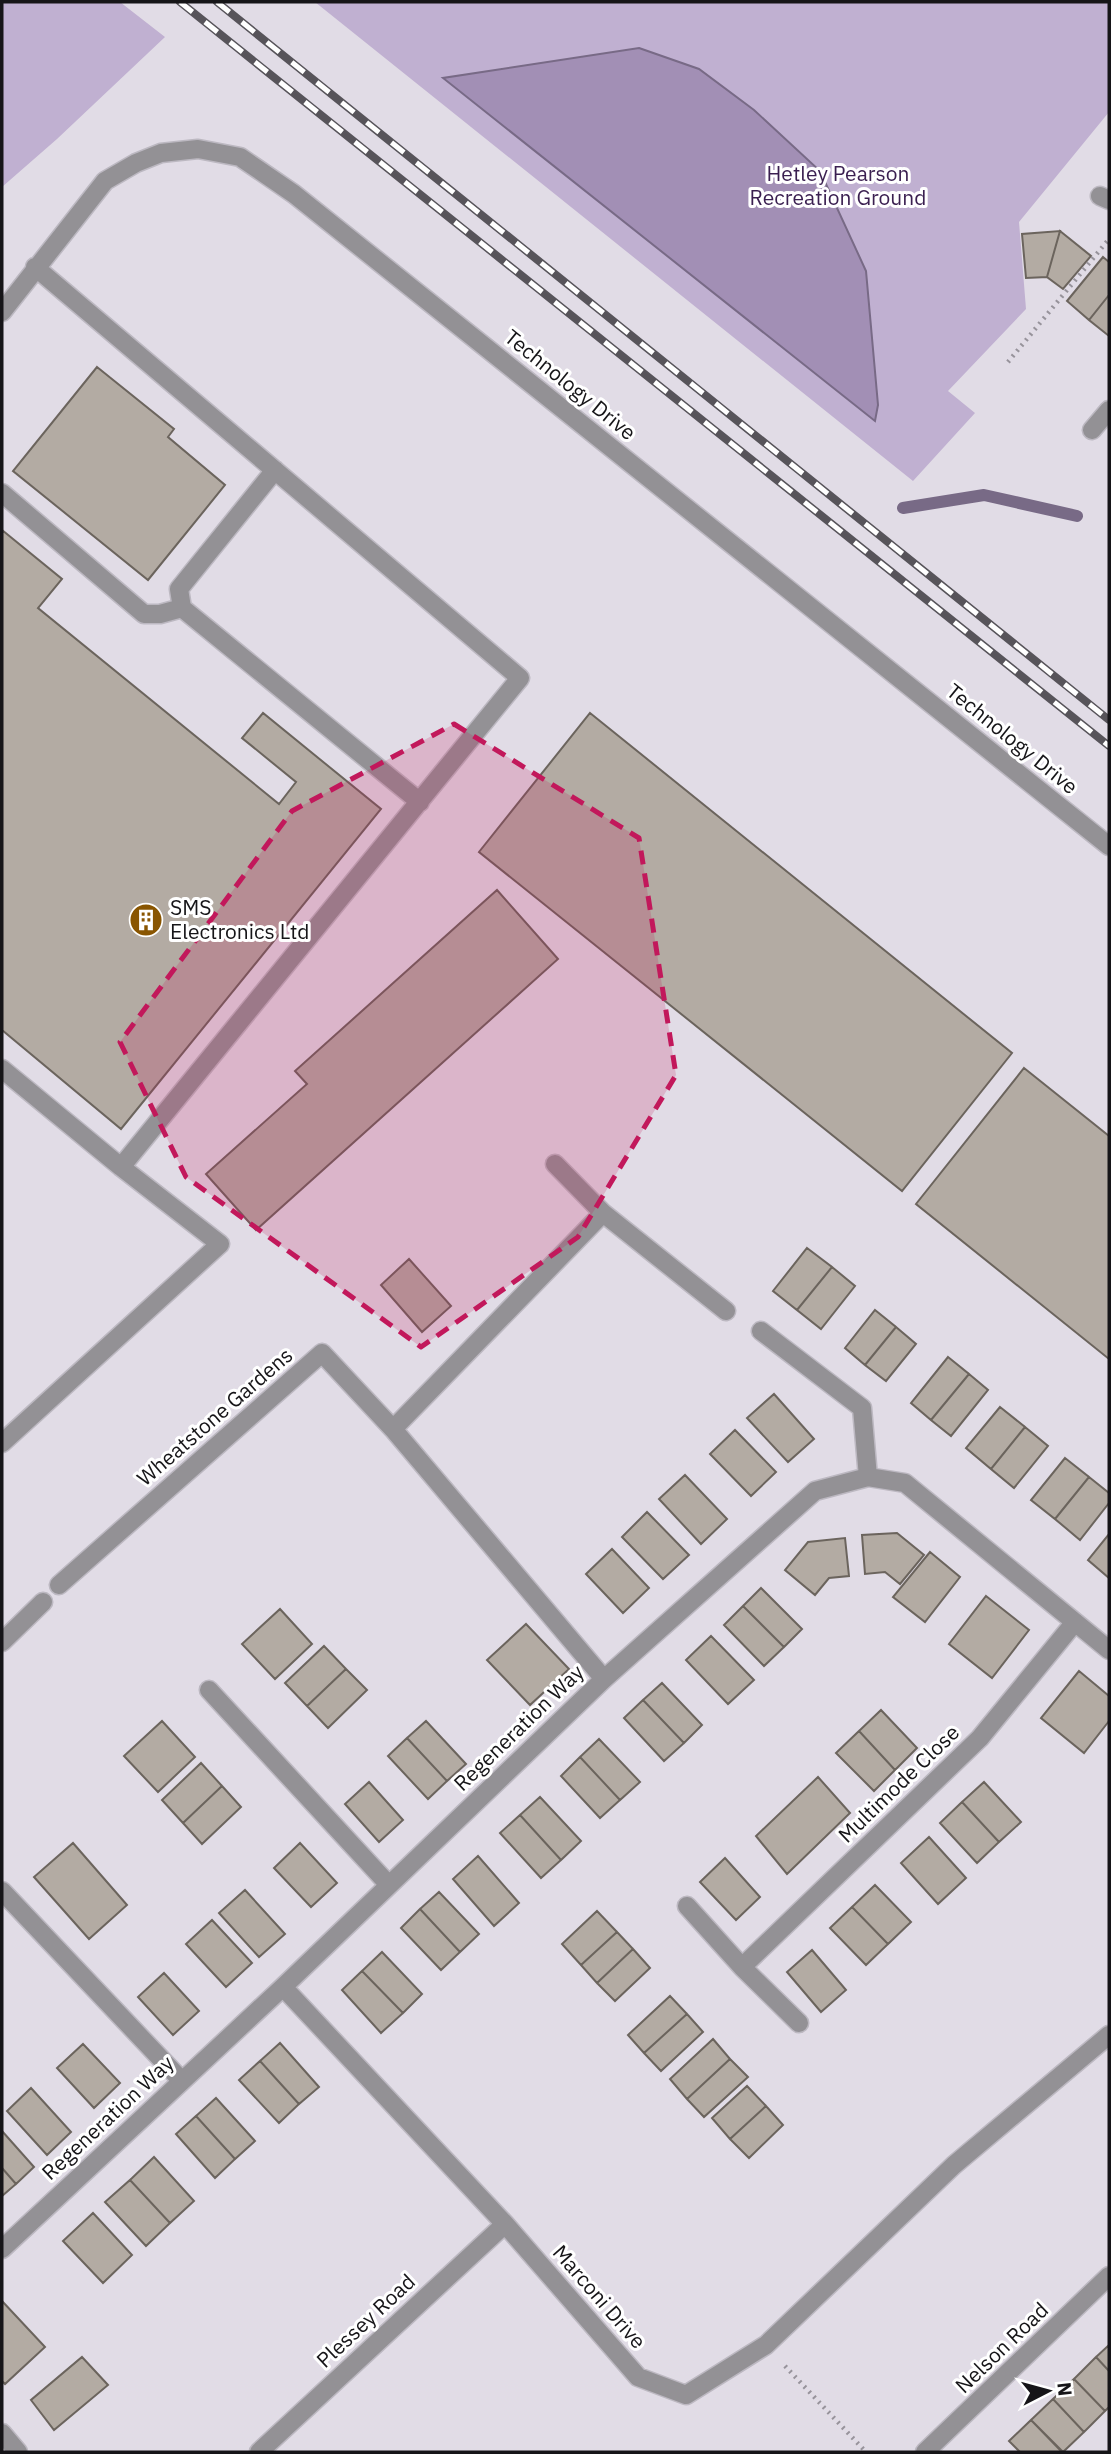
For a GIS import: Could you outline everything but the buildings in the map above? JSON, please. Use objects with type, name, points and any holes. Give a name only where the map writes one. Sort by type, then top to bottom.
[{"type":"street","name":"Technology Drive","points":[[2,312],[105,181],[135,163],[161,153],[198,149],[240,157],[294,194],[1109,846]]},
{"type":"street","points":[[35,267],[520,678],[121,1167]]},
{"type":"street","points":[[1092,430],[1109,410]]},
{"type":"street","points":[[275,470],[179,589],[182,608],[420,802]]},
{"type":"street","points":[[2,493],[144,614],[160,614],[182,608]]},
{"type":"street","points":[[2,1069],[220,1244],[2,1443]]},
{"type":"street","points":[[555,1164],[603,1213],[726,1311]]},
{"type":"street","points":[[393,1429],[603,1213]]},
{"type":"street","points":[[761,1331],[862,1408],[868,1477]]},
{"type":"street","name":"Wheatstone Gardens","points":[[60,1585],[322,1353],[393,1429],[604,1679]]},
{"type":"street","name":"Regeneration Way","points":[[2,2249],[283,1987],[604,1679],[815,1491],[868,1477],[905,1483],[1109,1650]]},
{"type":"street","points":[[2,1642],[43,1602]]},
{"type":"street","name":"Multimode Close","points":[[742,1967],[980,1738],[1075,1622]]},
{"type":"street","points":[[209,1690],[389,1885]]},
{"type":"street","points":[[2,1891],[181,2080]]},
{"type":"street","points":[[687,1906],[742,1967],[799,2023]]},
{"type":"street","name":"Marconi Drive","points":[[283,1987],[505,2224],[638,2377],[686,2395],[766,2345],[954,2165],[1109,2035]]},
{"type":"street","name":"Plessey Road","points":[[259,2452],[505,2224]]},
{"type":"street","name":"Nelson Road","points":[[925,2452],[1109,2276]]},
{"type":"street","points":[[2,2433],[18,2452]]},
{"type":"path","points":[[1008,362],[1109,239]]},
{"type":"path","points":[[766,2345],[866,2452]]},
{"type":"highlighted area","points":[[454,724],[639,838],[676,1075],[578,1237],[421,1347],[186,1177],[120,1042],[292,811]]},
{"type":"green space","points":[[2,2],[120,2],[165,37],[2,187]]},
{"type":"green space","name":"Hetley Pearson Recreation Ground","points":[[315,2],[1109,2],[1109,112],[1019,222],[1026,309],[948,391],[975,413],[913,481]]},
{"type":"shaded area","points":[[639,48],[699,69],[754,110],[820,171],[866,271],[878,405],[875,421],[443,78]]},
{"type":"waterway","points":[[903,508],[984,495],[1077,516]]},
{"type":"railway","points":[[180,2],[1109,746]]},
{"type":"railway","points":[[217,2],[1109,720]]},
{"type":"place","name":"SMS Electronics Ltd","points":[[146,920]]}]
